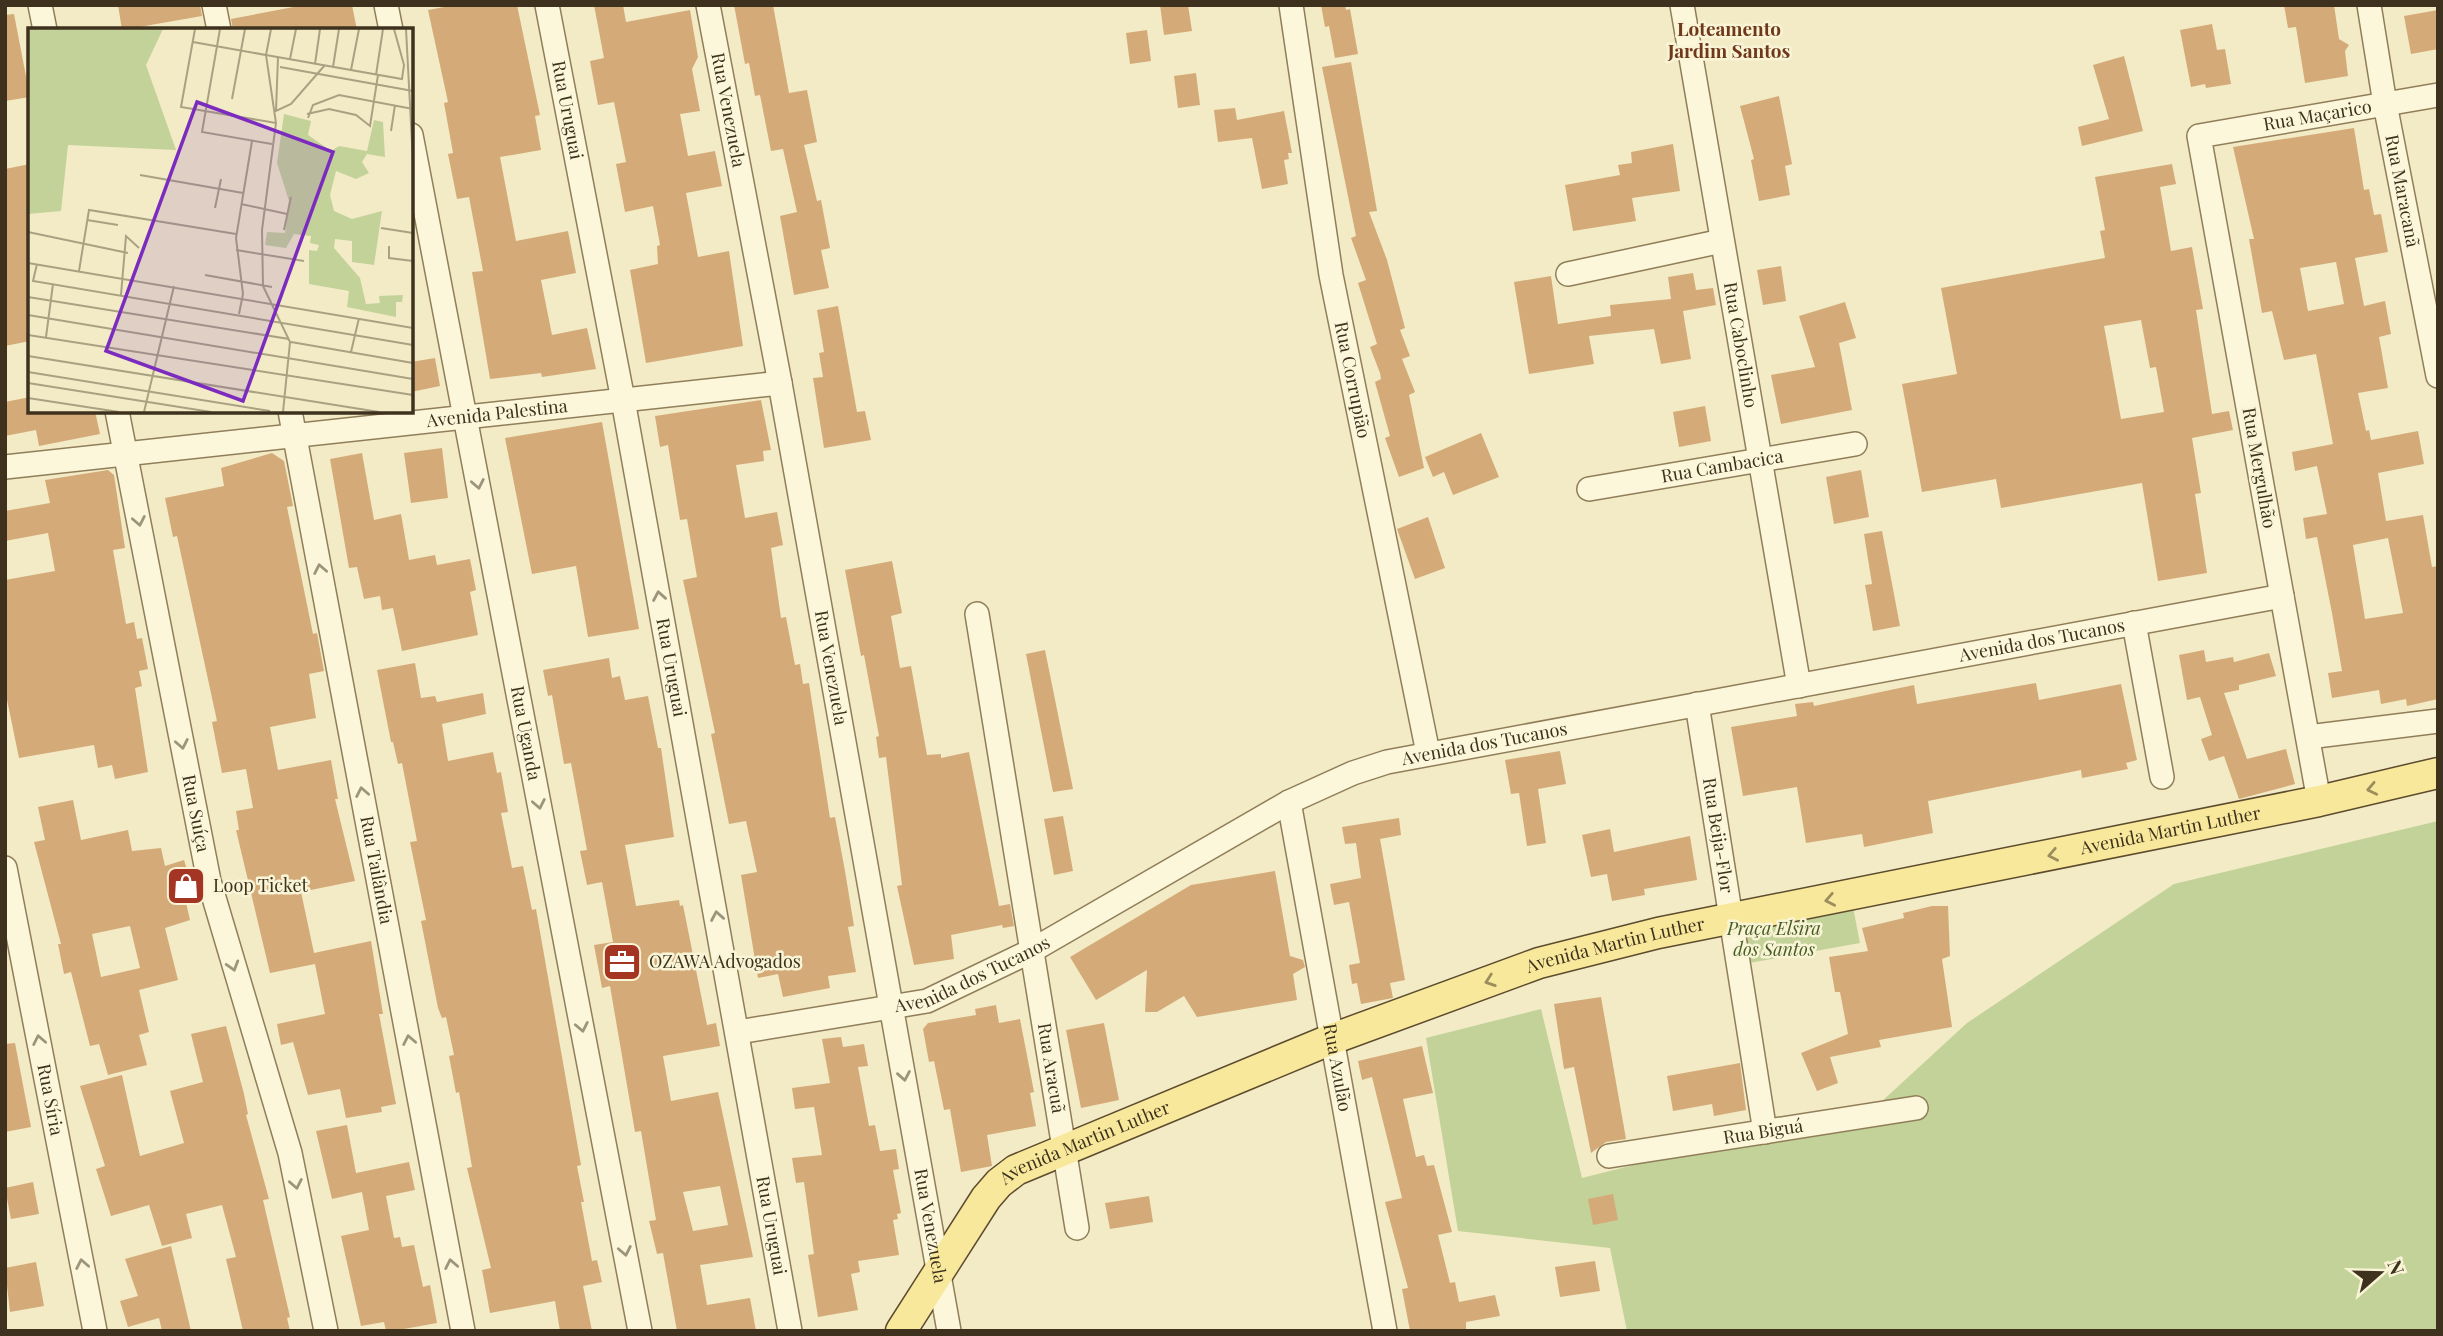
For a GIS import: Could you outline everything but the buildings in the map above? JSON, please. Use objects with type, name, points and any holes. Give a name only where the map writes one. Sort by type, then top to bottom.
[{"type":"main road","name":"Avenida Martin Luther","points":[[901,1331],[999,1182],[1016,1170],[1332,1039],[1539,963],[1658,933],[2319,801],[2438,773]]},
{"type":"street","points":[[40,5],[45,28]]},
{"type":"street","points":[[214,5],[219,28]]},
{"type":"street","points":[[386,5],[391,28]]},
{"type":"street","name":"Rua Uruguai","points":[[547,5],[623,400],[790,1331]]},
{"type":"street","name":"Rua Venezuela","points":[[708,5],[780,383],[949,1331]]},
{"type":"street","name":"Rua Corrupião","points":[[1291,5],[1331,275],[1428,753]]},
{"type":"street","name":"Rua Caboclinho","points":[[1682,5],[1799,685]]},
{"type":"street","name":"Rua Maracanã","points":[[2369,5],[2385,104],[2438,376]]},
{"type":"street","name":"Rua Maçarico","points":[[2199,136],[2438,95]]},
{"type":"street","name":"Rua Mergulhão","points":[[2199,136],[2319,801]]},
{"type":"street","name":"Rua Uganda","points":[[413,145],[640,1331]]},
{"type":"street","points":[[1568,274],[1722,242]]},
{"type":"street","name":"Avenida Palestina","points":[[5,467],[780,383]]},
{"type":"street","name":"Rua Suíça","points":[[117,413],[209,881],[290,1153],[326,1331]]},
{"type":"street","name":"Rua Tailândia","points":[[290,413],[463,1331]]},
{"type":"street","name":"Rua Cambacica","points":[[1589,489],[1855,444]]},
{"type":"street","name":"Avenida dos Tucanos","points":[[738,1032],[892,1009],[927,1001],[1031,951],[1289,802],[1353,772],[1428,753],[2282,596]]},
{"type":"street","name":"Rua Aracuã","points":[[977,614],[1028,911],[1031,951],[1077,1228]]},
{"type":"street","points":[[2134,623],[2162,777]]},
{"type":"street","name":"Rua Beija-Flor","points":[[1697,704],[1765,1132]]},
{"type":"street","points":[[2308,737],[2438,721]]},
{"type":"street","name":"Rua Azulão","points":[[1289,802],[1385,1331]]},
{"type":"street","name":"Rua Síria","points":[[5,868],[95,1331]]},
{"type":"street","name":"Rua Biguá","points":[[1609,1156],[1916,1108]]},
{"type":"green space","points":[[2438,821],[2438,1331],[1627,1331],[1610,1248],[1458,1231],[1426,1038],[1541,1009],[1582,1178],[1880,1103],[1967,1023],[2174,884]]},
{"type":"green space","name":"Praça Elsira dos Santos","points":[[1853,907],[1860,943],[1749,963],[1742,926]]},
{"type":"place","name":"Loop Ticket","points":[[186,886]]},
{"type":"place","name":"OZAWA Advogados","points":[[622,962]]},
{"type":"district","name":"Loteamento Jardim Santos","points":[[1729,40]]}]
